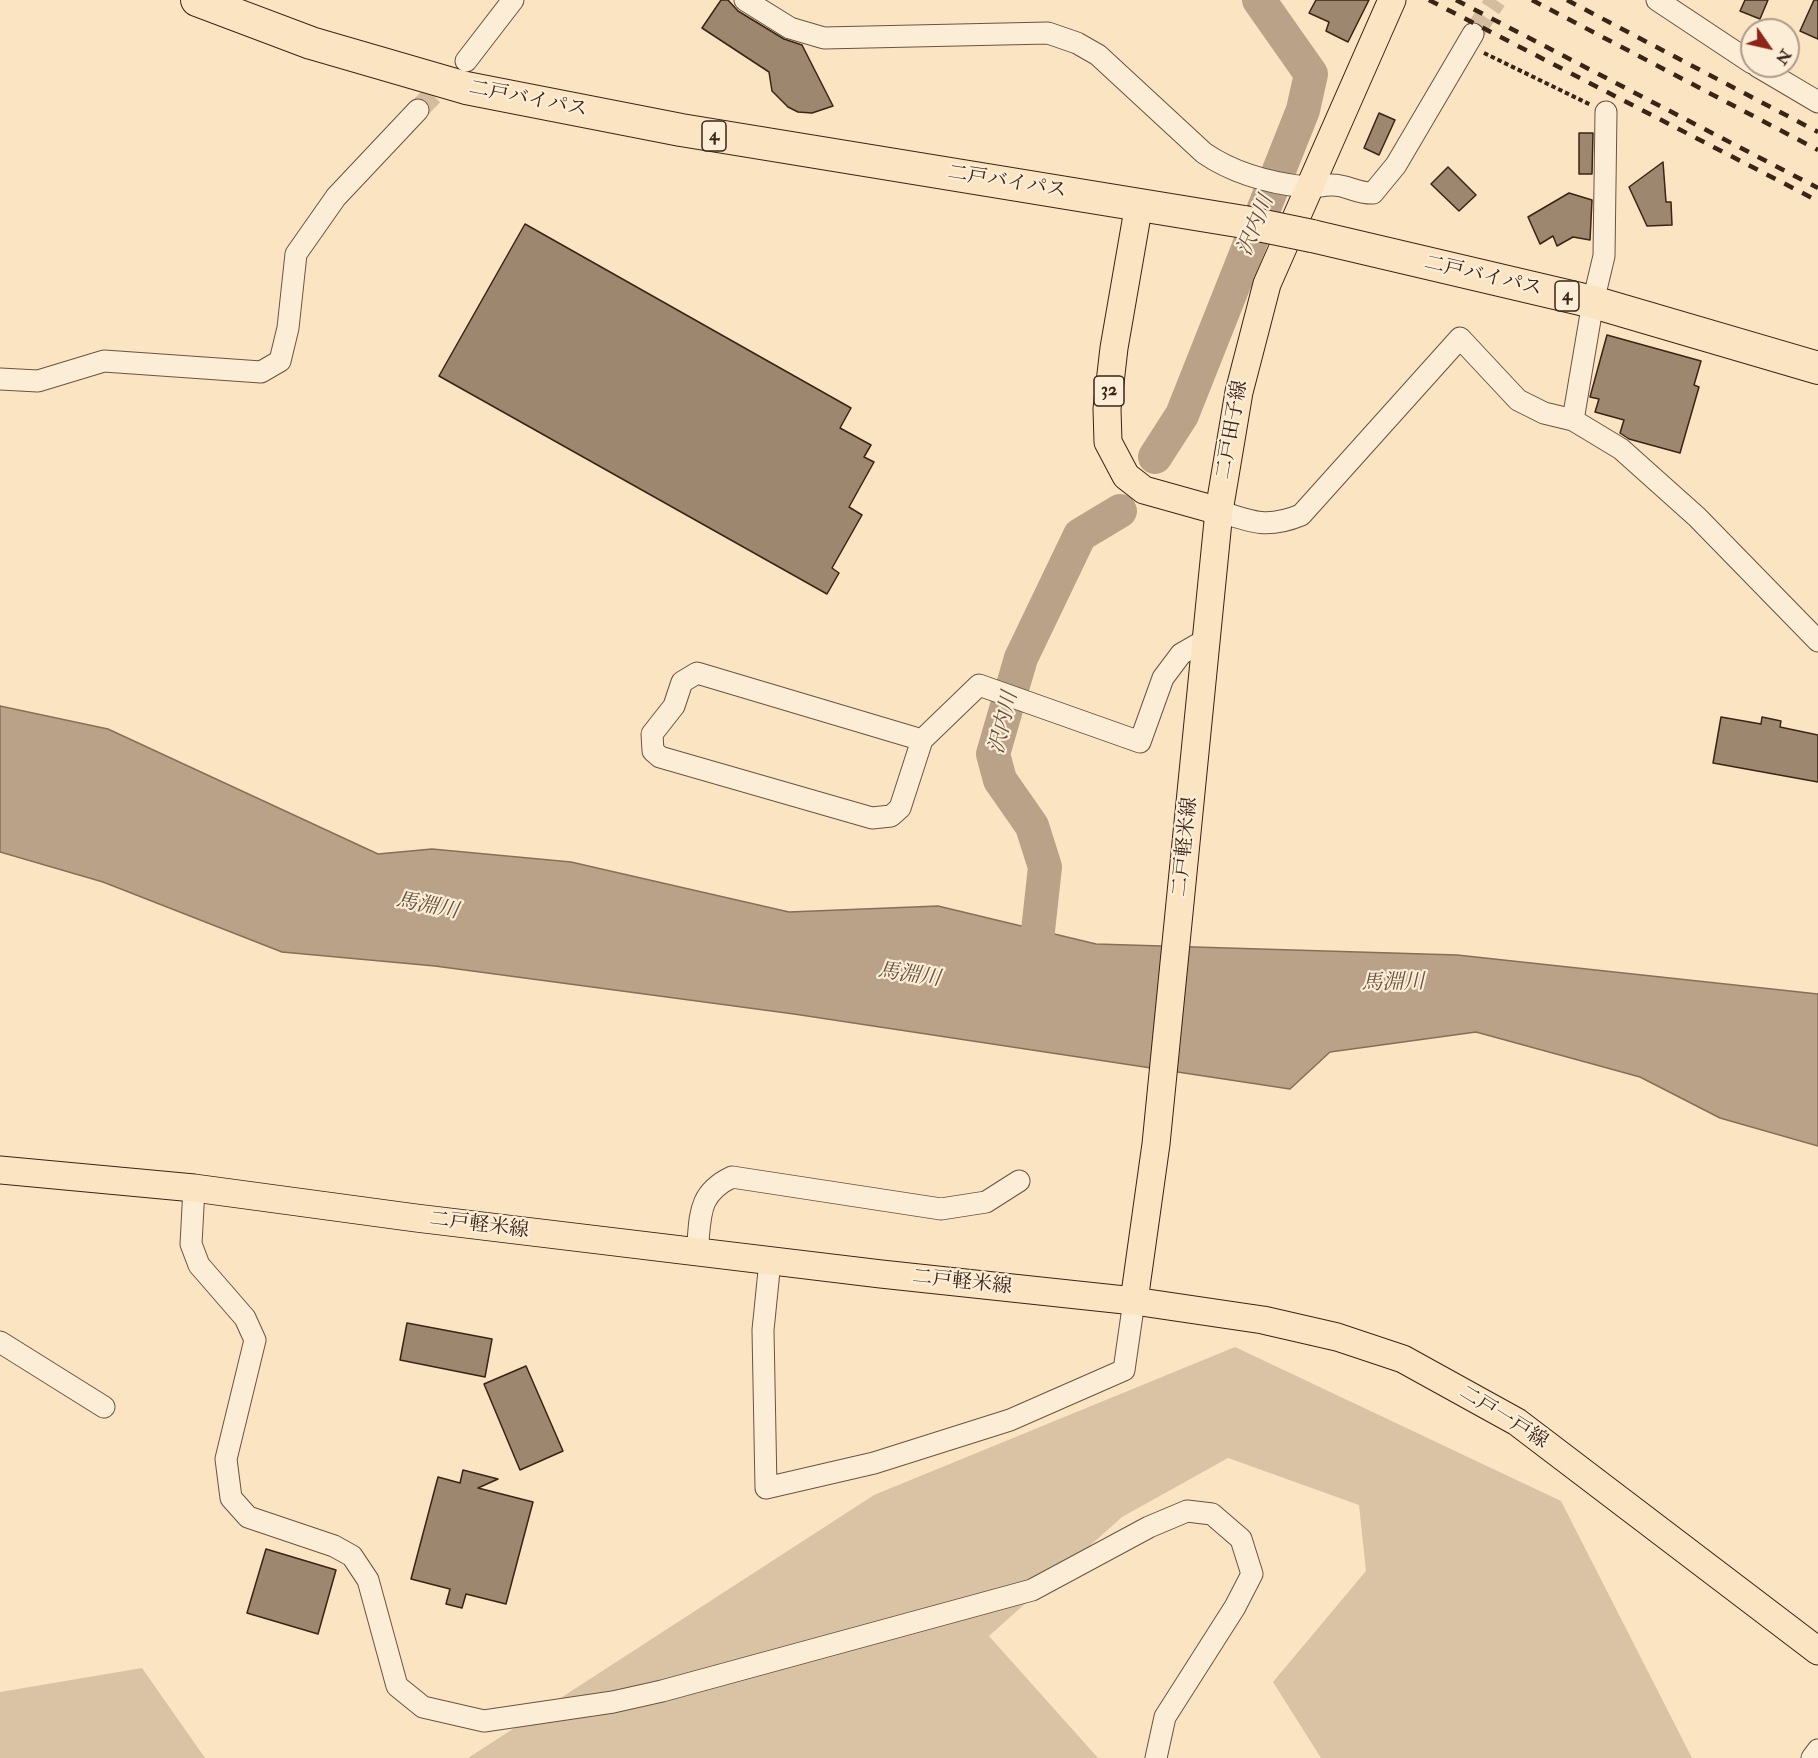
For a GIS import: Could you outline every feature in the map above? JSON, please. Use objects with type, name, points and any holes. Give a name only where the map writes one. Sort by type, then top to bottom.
[{"type":"highway","name":"二戸バイパス","points":[[196,0],[311,43],[466,88],[681,130],[1244,222],[1593,302],[1818,368]]},
{"type":"main road","name":"二戸田子線","points":[[1219,511],[1239,392],[1267,284],[1307,188],[1336,130],[1392,0]]},
{"type":"main road","name":"32","points":[[1139,204],[1114,348],[1107,409],[1108,442],[1126,476],[1144,490],[1219,511]]},
{"type":"main road","name":"二戸軽米線","points":[[0,1170],[194,1188],[416,1218],[770,1261],[1134,1301],[1156,1144],[1219,511]]},
{"type":"main road","name":"二戸一戸線","points":[[1134,1301],[1263,1320],[1336,1337],[1403,1359],[1517,1422],[1818,1651]]},
{"type":"street","points":[[466,61],[513,0]]},
{"type":"street","points":[[745,0],[790,28],[824,38],[1048,33],[1098,55],[1204,153],[1220,164],[1239,172],[1307,188],[1334,184],[1360,194],[1373,194],[1396,165],[1470,39]]},
{"type":"street","points":[[1657,0],[1740,55]]},
{"type":"street","points":[[1777,78],[1818,102]]},
{"type":"street","points":[[0,379],[38,381],[104,361],[261,372],[280,361],[288,328],[296,254],[336,197],[418,110]]},
{"type":"street","points":[[1573,420],[1593,302],[1604,256],[1606,112]]},
{"type":"street","points":[[1219,511],[1257,524],[1283,522],[1300,515],[1460,338],[1518,400],[1544,413],[1573,420],[1620,449],[1698,517],[1818,641]]},
{"type":"street","points":[[922,740],[697,673],[682,682],[674,706],[652,734],[653,751],[660,757],[872,818],[891,816],[900,808],[922,740],[979,685],[1140,742],[1163,678],[1181,654],[1207,639]]},
{"type":"street","points":[[697,1252],[702,1204],[718,1184],[732,1177],[941,1209],[986,1202],[1019,1180]]},
{"type":"street","points":[[194,1188],[191,1244],[199,1265],[245,1318],[255,1340],[226,1459],[231,1498],[248,1517],[334,1546],[352,1556],[368,1580],[397,1686],[423,1707],[483,1721],[613,1702],[662,1691],[1032,1590],[1149,1527],[1186,1511],[1212,1514],[1241,1539],[1252,1574],[1236,1607],[1165,1717],[1156,1758]]},
{"type":"street","points":[[770,1261],[764,1330],[766,1488],[874,1463],[1010,1420],[1124,1370],[1134,1301]]},
{"type":"street","points":[[0,1342],[104,1407]]},
{"type":"street","points":[[1812,1758],[1818,1750]]},
{"type":"path","points":[[1470,39],[1606,112]]},
{"type":"shaded area","points":[[1235,1347],[1561,1501],[1692,1758],[1321,1758],[1273,1682],[1366,1571],[1359,1505],[1228,1458],[1122,1517],[989,1636],[1098,1758],[468,1758],[874,1495]]},
{"type":"shaded area","points":[[142,1668],[205,1758],[0,1758],[0,1692]]},
{"type":"water","name":"馬淵川","points":[[0,706],[108,729],[378,854],[432,849],[571,862],[789,912],[938,906],[1096,944],[1457,955],[1818,994],[1818,1146],[1720,1118],[1640,1077],[1476,1032],[1330,1052],[1290,1089],[794,1014],[435,966],[282,952],[103,882],[0,852]]},
{"type":"building","points":[[721,0],[728,0],[738,11],[784,39],[802,45],[833,106],[812,113],[798,112],[788,107],[772,91],[769,72],[702,28]]},
{"type":"building","points":[[1316,0],[1369,0],[1348,42],[1326,31],[1329,22],[1309,13]]},
{"type":"building","points":[[1745,0],[1768,0],[1760,18],[1740,11]]},
{"type":"building","points":[[1814,0],[1818,0],[1818,39],[1800,31]]},
{"type":"building","points":[[1379,113],[1395,120],[1379,155],[1364,148]]},
{"type":"building","points":[[1579,133],[1593,133],[1592,174],[1579,174]]},
{"type":"building","points":[[1663,162],[1666,202],[1671,202],[1672,225],[1647,226],[1629,187]]},
{"type":"building","points":[[1448,167],[1476,195],[1459,211],[1431,184]]},
{"type":"building","points":[[1569,193],[1592,200],[1590,240],[1573,237],[1557,246],[1553,236],[1540,244],[1528,217]]},
{"type":"building","points":[[525,224],[851,408],[840,428],[871,445],[864,457],[874,462],[849,507],[862,515],[832,568],[839,573],[827,594],[439,376]]},
{"type":"building","points":[[1607,335],[1701,361],[1694,385],[1699,387],[1680,453],[1629,439],[1620,433],[1624,420],[1595,412],[1599,399],[1590,397]]},
{"type":"building","points":[[1721,717],[1761,724],[1762,717],[1781,721],[1780,727],[1818,735],[1818,782],[1713,763]]},
{"type":"building","points":[[407,1323],[492,1339],[485,1377],[400,1360]]},
{"type":"building","points":[[526,1366],[563,1451],[520,1470],[484,1384]]},
{"type":"building","points":[[463,1470],[498,1479],[478,1488],[533,1502],[506,1604],[466,1594],[462,1608],[446,1604],[450,1589],[411,1579],[438,1477],[460,1483]]},
{"type":"building","points":[[266,1549],[336,1570],[318,1634],[247,1613]]},
{"type":"waterway","name":"沢内川","points":[[1155,457],[1182,415],[1303,110],[1311,74],[1259,0]]},
{"type":"waterway","name":"沢内川","points":[[1033,976],[1045,867],[1032,826],[1000,780],[993,754],[1021,658],[1080,535],[1120,511]]},
{"type":"tunnel","points":[[1473,34],[1496,0]]},
{"type":"tunnel","points":[[418,110],[453,74]]},
{"type":"railway","points":[[1429,0],[1818,201]]},
{"type":"railway","points":[[1456,0],[1818,188]]},
{"type":"railway","points":[[1532,0],[1818,150]]},
{"type":"railway","points":[[1567,0],[1818,132]]}]
